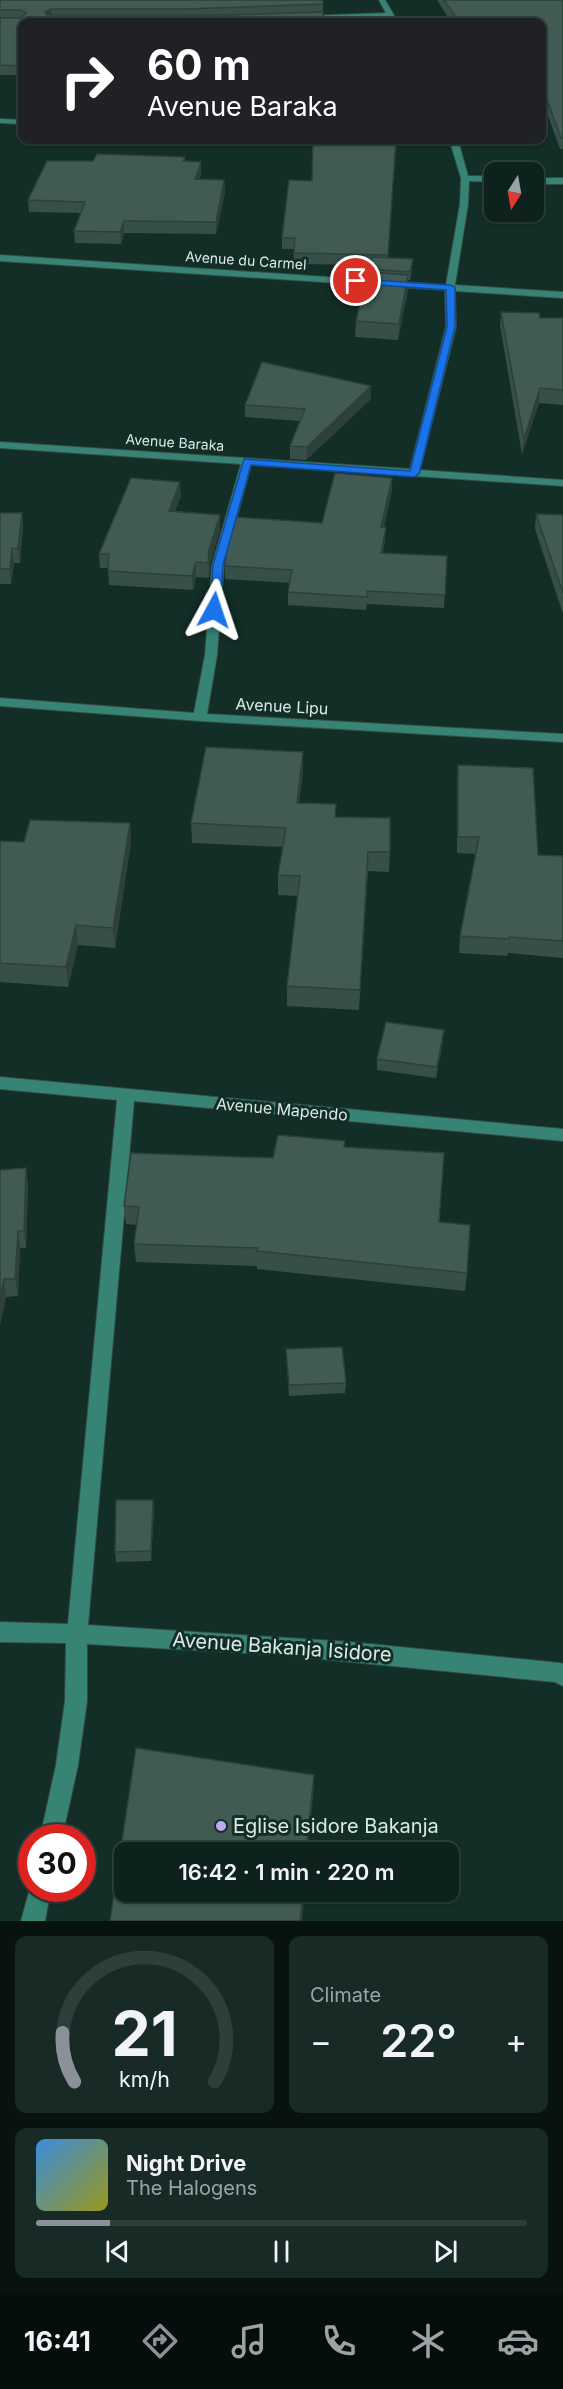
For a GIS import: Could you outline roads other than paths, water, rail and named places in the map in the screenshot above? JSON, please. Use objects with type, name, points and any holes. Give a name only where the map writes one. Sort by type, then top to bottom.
[{"type":"street","points":[[382,0],[392,18]]},
{"type":"street","points":[[0,121],[18,122]]},
{"type":"street","points":[[414,474],[451,327],[450,287],[464,204],[465,178],[455,144]]},
{"type":"street","points":[[465,178],[484,179]]},
{"type":"street","points":[[544,180],[563,181]]},
{"type":"street","name":"Avenue du Carmel","points":[[0,258],[563,295]]},
{"type":"street","name":"Avenue Baraka","points":[[0,445],[563,483]]},
{"type":"street","points":[[200,717],[211,655],[218,565],[248,461]]},
{"type":"street","name":"Avenue Lipu","points":[[0,702],[200,717],[563,738]]},
{"type":"street","name":"Avenue Mapendo","points":[[0,1083],[563,1135]]},
{"type":"street","points":[[54,1824],[68,1765],[76,1701],[76,1634],[126,1095]]},
{"type":"street","name":"Avenue Bakanja Isidore","points":[[0,1632],[269,1644],[420,1657],[560,1673],[563,1676]]},
{"type":"street","points":[[33,1921],[37,1902]]},
{"type":"place","name":"Eglise Isidore Bakanja","points":[[221,1826]]}]
